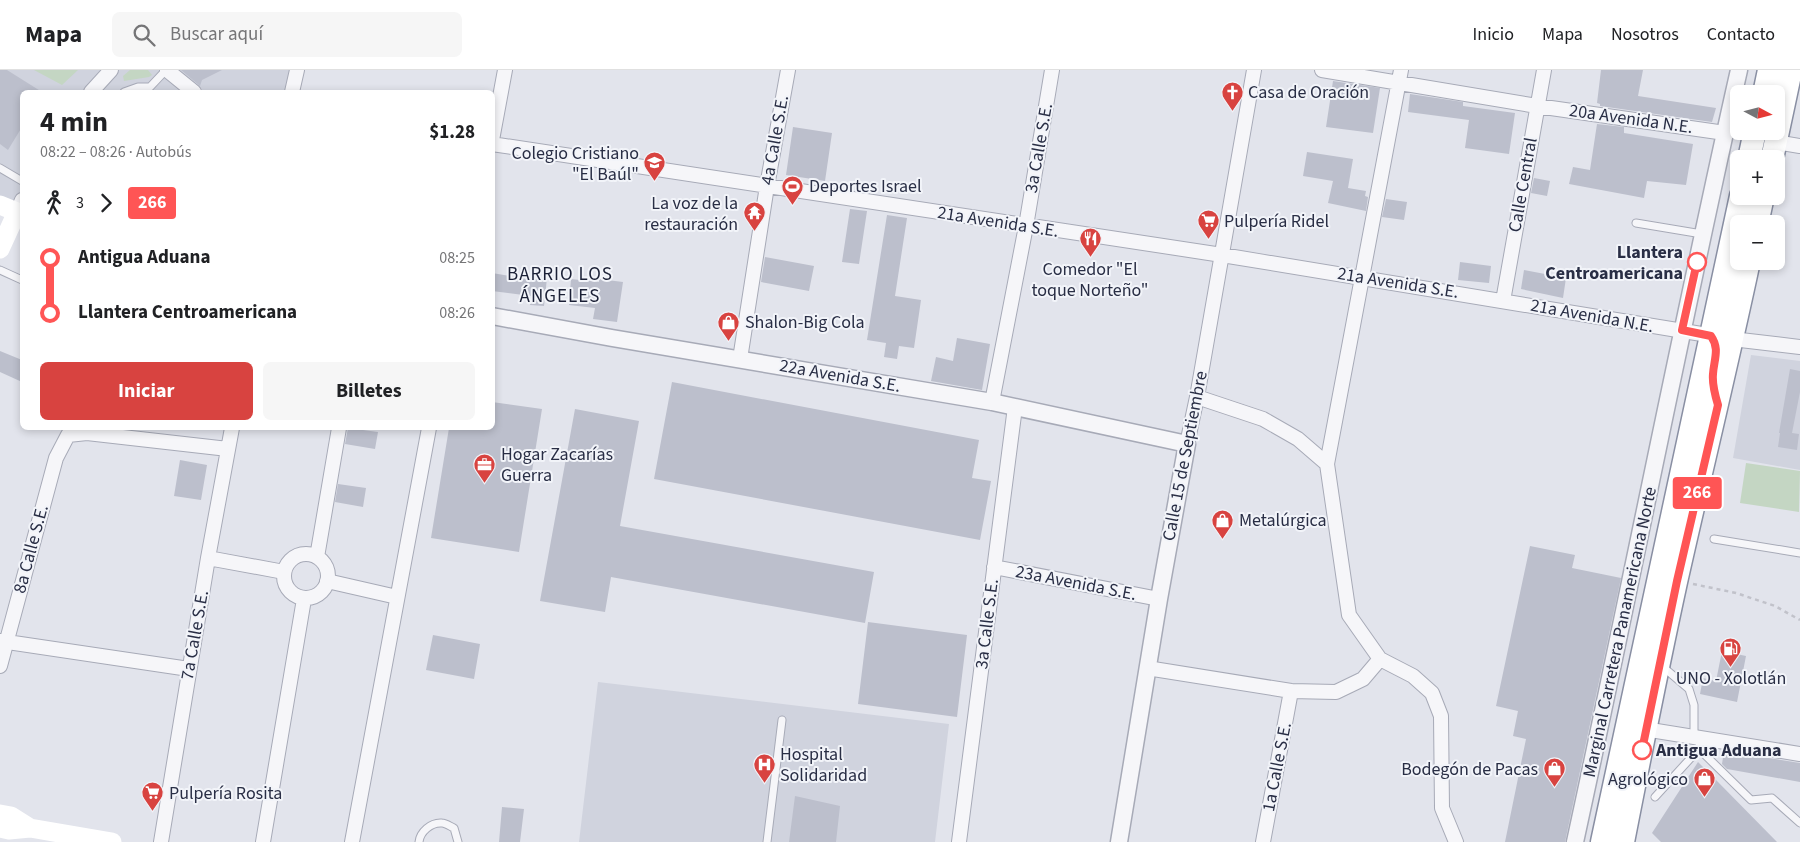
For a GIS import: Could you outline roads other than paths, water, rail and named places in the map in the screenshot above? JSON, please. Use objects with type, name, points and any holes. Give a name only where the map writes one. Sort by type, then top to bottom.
[{"type":"highway","points":[[1766,85],[1769,70]]},
{"type":"highway","points":[[1774,150],[1791,70]]},
{"type":"highway","points":[[1722,337],[1722,285],[1739,205]]},
{"type":"highway","points":[[1623,842],[1636,727],[1722,337],[1746,270]]},
{"type":"highway","points":[[1602,842],[1636,727],[1659,664],[1718,405],[1714,390],[1713,374],[1717,352],[1715,340],[1722,337]]},
{"type":"highway","points":[[1590,842],[1610,756],[1636,727]]},
{"type":"main road","points":[[0,249],[15,208]]},
{"type":"main road","points":[[0,814],[11,816],[30,828]]},
{"type":"main road","points":[[0,828],[9,830],[30,828],[112,842]]},
{"type":"street","points":[[97,90],[112,70]]},
{"type":"street","points":[[167,70],[192,90]]},
{"type":"street","points":[[292,90],[297,70]]},
{"type":"street","points":[[495,124],[505,70]]},
{"type":"street","name":"4a Calle S.E.","points":[[740,359],[767,186],[788,70]]},
{"type":"street","name":"3a Calle S.E.","points":[[992,402],[1026,226],[1052,70]]},
{"type":"street","name":"Calle 15 de Septiembre","points":[[1118,842],[1159,599],[1197,397],[1254,70]]},
{"type":"street","name":"20a Avenida N.E.","points":[[1322,70],[1400,76],[1537,106],[1725,133]]},
{"type":"street","name":"Calle Central","points":[[1503,300],[1544,70]]},
{"type":"street","name":"Marginal Carretera Panamericana Norte","points":[[1575,842],[1632,579],[1682,330],[1739,70]]},
{"type":"street","points":[[1400,76],[1326,464],[1349,615],[1380,659],[1414,676],[1432,693],[1441,716],[1442,808],[1456,842]]},
{"type":"street","name":"21a Avenida S.E.","points":[[495,144],[1026,226],[1222,254],[1503,300]]},
{"type":"street","points":[[1779,150],[1800,146]]},
{"type":"street","name":"21a Avenida N.E.","points":[[1503,300],[1722,337],[1800,347]]},
{"type":"street","name":"22a Avenida S.E.","points":[[495,317],[992,402],[1187,444]]},
{"type":"street","points":[[1197,397],[1263,419],[1298,439],[1326,464]]},
{"type":"street","name":"3a Calle S.E.","points":[[959,842],[1015,407]]},
{"type":"street","name":"7a Calle S.E.","points":[[161,842],[208,558],[232,430]]},
{"type":"street","points":[[317,558],[338,430]]},
{"type":"street","points":[[352,842],[429,430]]},
{"type":"street","name":"8a Calle S.E.","points":[[0,666],[3,641],[56,458],[68,435],[87,433],[228,449]]},
{"type":"street","points":[[309,554],[317,558],[326,568],[327,581],[324,588],[312,598],[304,599],[295,596],[288,590],[284,581],[284,572],[287,564],[293,558],[301,555],[309,554]]},
{"type":"street","points":[[208,558],[284,572]]},
{"type":"street","name":"23a Avenida S.E.","points":[[994,567],[1159,599]]},
{"type":"street","points":[[327,581],[397,597]]},
{"type":"street","points":[[262,842],[304,599]]},
{"type":"street","points":[[3,641],[190,669]]},
{"type":"street","points":[[1147,668],[1291,692],[1336,692],[1363,679],[1380,659]]},
{"type":"street","name":"1a Calle S.E.","points":[[1263,842],[1291,692]]},
{"type":"street","points":[[1636,727],[1698,741],[1800,754]]},
{"type":"lane","points":[[131,90],[150,87],[167,70]]},
{"type":"lane","points":[[0,168],[20,180]]},
{"type":"lane","points":[[1636,223],[1703,234]]},
{"type":"lane","points":[[0,270],[20,279]]},
{"type":"lane","points":[[1714,539],[1800,553]]},
{"type":"lane","points":[[1659,664],[1689,689],[1694,705],[1698,741],[1751,800],[1772,798],[1800,823]]},
{"type":"lane","points":[[767,842],[782,720]]},
{"type":"lane","points":[[1655,797],[1698,741]]},
{"type":"lane","points":[[419,842],[420,836],[427,828],[442,823],[454,828],[458,842]]},
{"type":"place","name":"Casa de Oración","points":[[1232,111]]},
{"type":"place","name":"Colegio Cristiano \"El Baúl\"","points":[[655,182]]},
{"type":"place","name":"Deportes Israel","points":[[793,205]]},
{"type":"place","name":"La voz de la restauración","points":[[754,232]]},
{"type":"place","name":"Pulpería Ridel","points":[[1208,240]]},
{"type":"place","name":"Comedor \"El toque Norteño\"","points":[[1090,258]]},
{"type":"place","name":"Llantera Centroamericana","points":[[1697,262]]},
{"type":"place","name":"Shalon-Big Cola","points":[[729,341]]},
{"type":"place","name":"Hogar Zacarías Guerra","points":[[485,483]]},
{"type":"place","name":"Metalúrgica","points":[[1223,539]]},
{"type":"place","name":"UNO - Xolotlán","points":[[1731,667]]},
{"type":"place","name":"Antigua Aduana","points":[[1642,750]]},
{"type":"place","name":"Hospital Solidaridad","points":[[764,783]]},
{"type":"place","name":"Bodegón de Pacas","points":[[1554,788]]},
{"type":"place","name":"Agrológico","points":[[1704,798]]},
{"type":"place","name":"Pulpería Rosita","points":[[153,812]]},
{"type":"district","name":"BARRIO LOS ÁNGELES","points":[[560,285]]}]
